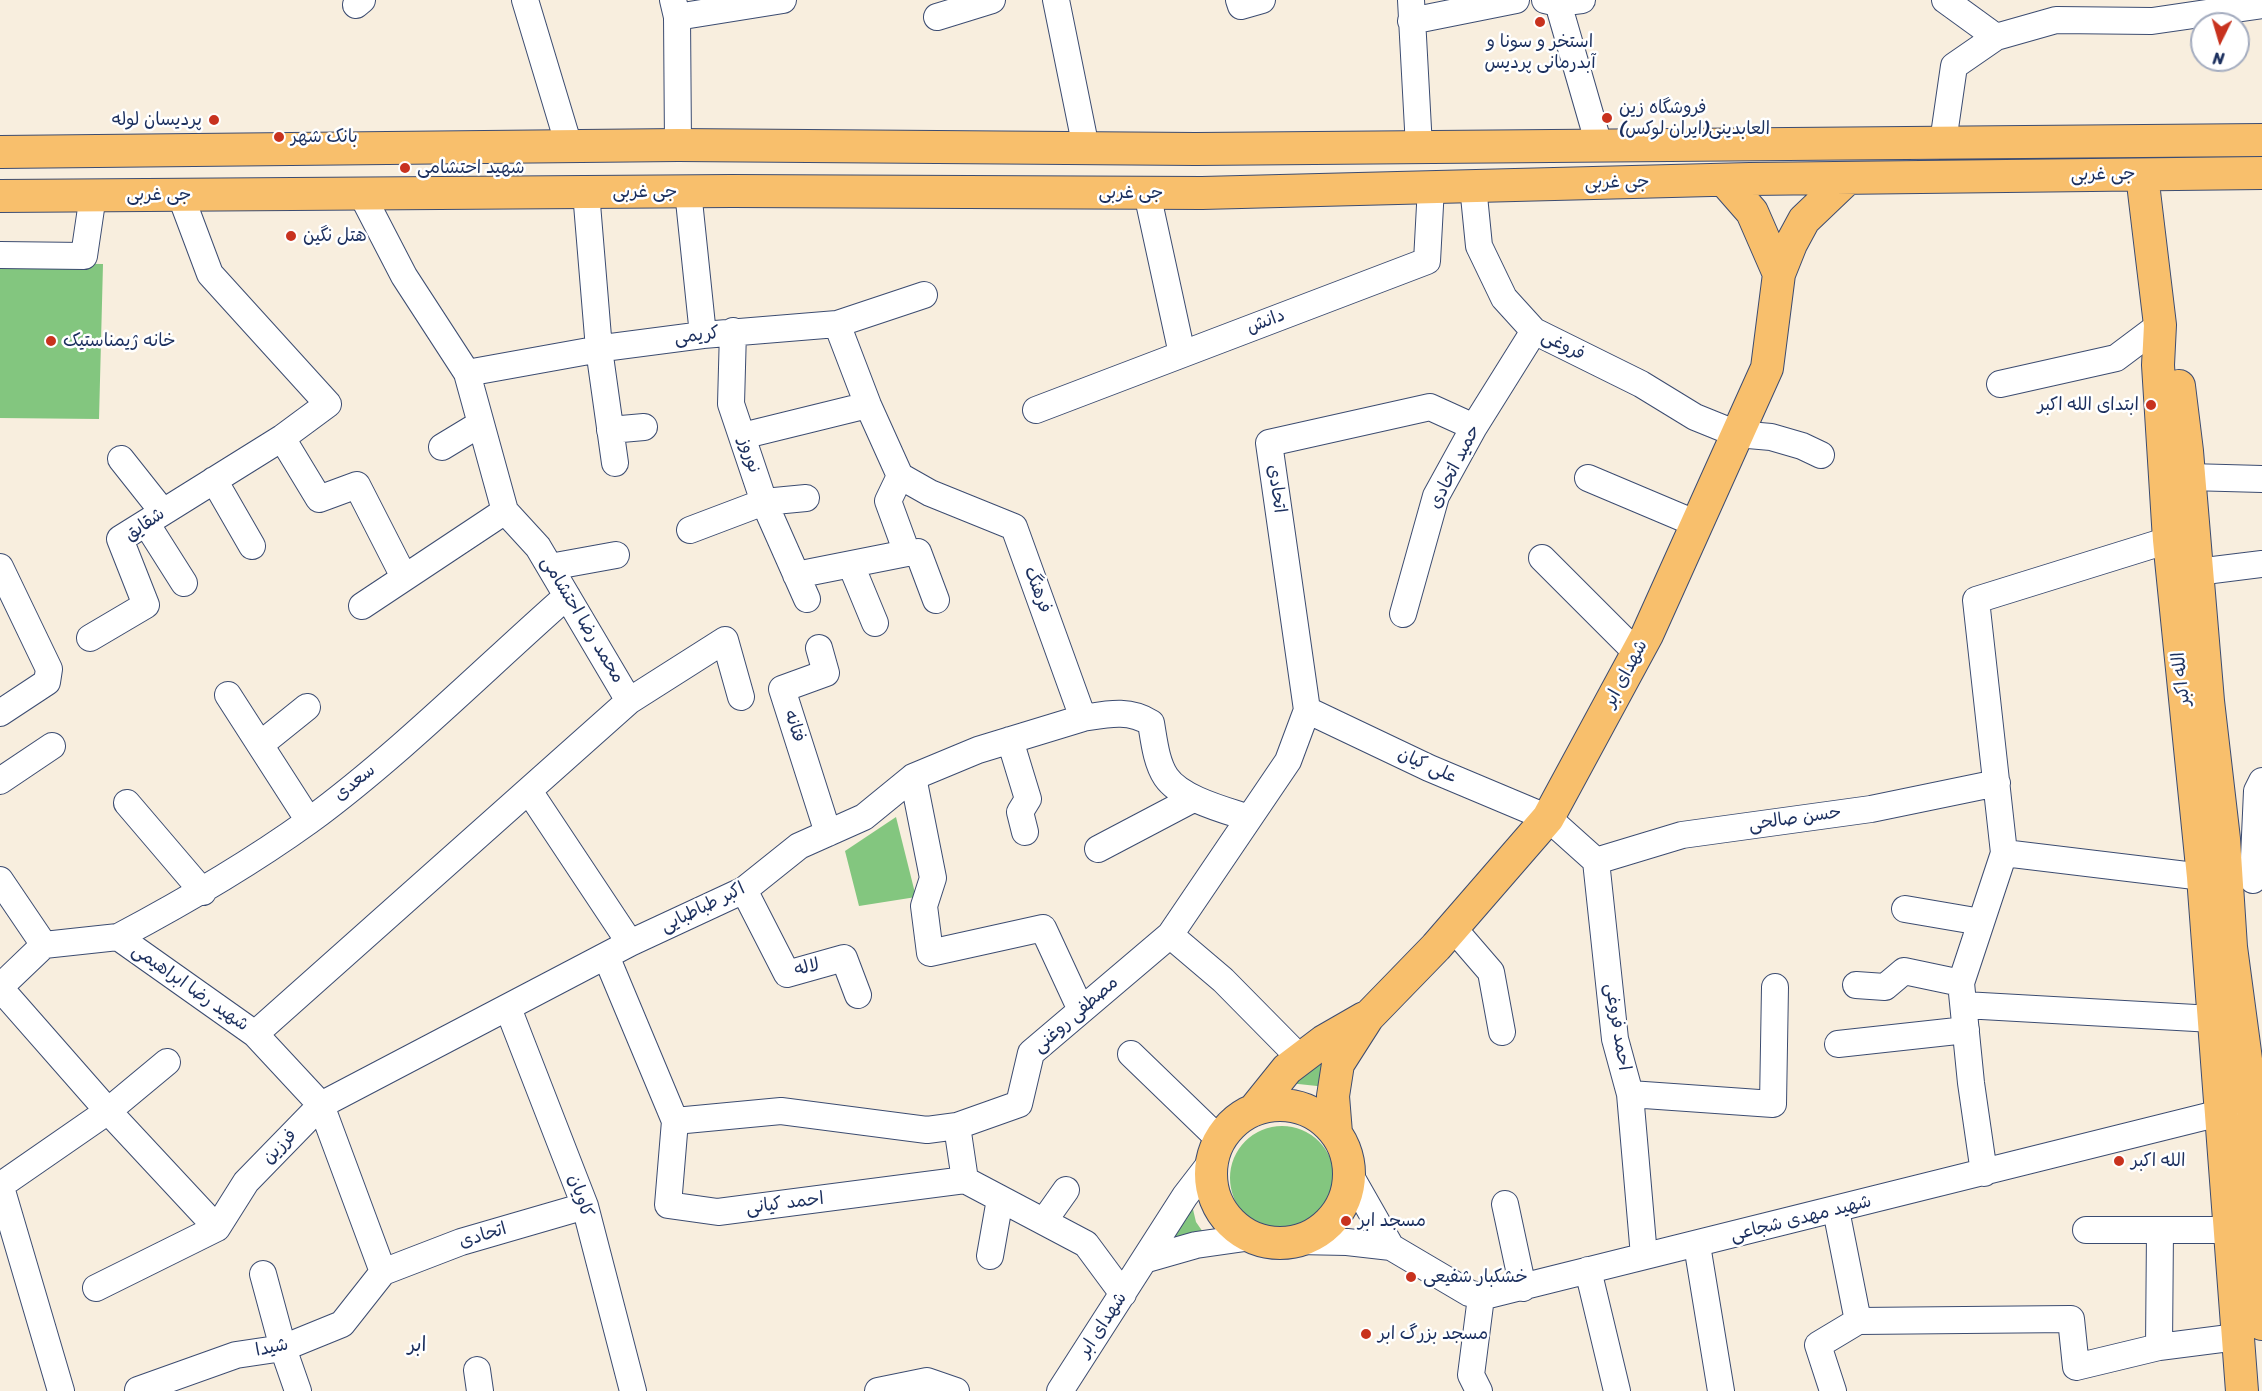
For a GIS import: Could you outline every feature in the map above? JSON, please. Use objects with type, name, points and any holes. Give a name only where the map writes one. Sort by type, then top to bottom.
[{"type":"main road","name":"جی غربی","points":[[0,152],[678,145],[1086,148],[1419,147],[2262,140]]},
{"type":"main road","name":"جی غربی","points":[[0,196],[688,191],[1147,192],[1724,180],[2262,174]]},
{"type":"main road","name":"الله اکبر","points":[[2142,175],[2160,326],[2158,365],[2169,540],[2236,879],[2213,1020],[2230,1230],[2249,1330]]},
{"type":"main road","points":[[1779,274],[1804,220],[1848,178]]},
{"type":"main road","points":[[1724,180],[1752,212],[1779,274]]},
{"type":"main road","name":"شهدای ابر","points":[[1368,1017],[1453,928],[1548,818],[1637,653],[1767,368],[1779,274]]},
{"type":"main road","name":"الله اکبر","points":[[2160,326],[2177,371],[2197,572],[2236,879],[2236,1000],[2258,1112],[2260,1246],[2242,1391]]},
{"type":"main road","points":[[1254,1110],[1287,1068],[1324,1041],[1368,1017]]},
{"type":"main road","points":[[1336,1133],[1333,1096],[1338,1064],[1368,1017]]},
{"type":"main road","points":[[1276,1105],[1299,1107],[1320,1117],[1336,1133],[1346,1153],[1350,1175],[1346,1197],[1335,1217],[1318,1232],[1297,1241],[1274,1243],[1252,1237],[1233,1224],[1219,1206],[1212,1184],[1216,1151],[1234,1122],[1254,1110],[1276,1105]]},
{"type":"street","points":[[525,0],[569,146]]},
{"type":"street","points":[[678,145],[675,9],[783,0]]},
{"type":"street","points":[[937,17],[992,0]]},
{"type":"street","points":[[1056,0],[1086,148]]},
{"type":"street","points":[[1239,0],[1241,6],[1262,0]]},
{"type":"street","points":[[1419,147],[1411,10],[1516,0]]},
{"type":"street","points":[[1945,0],[1996,37]]},
{"type":"street","points":[[1562,1],[1599,145]]},
{"type":"street","points":[[1943,142],[1954,66],[1996,37],[2058,10],[2152,21],[2262,5]]},
{"type":"street","name":"فروغی","points":[[1473,186],[1479,246],[1504,298],[1534,331],[1641,384],[1695,417],[1737,434],[1771,437],[1802,446],[1821,455]]},
{"type":"street","name":"دانش","points":[[1036,410],[1427,261],[1431,187]]},
{"type":"street","points":[[688,191],[703,335]]},
{"type":"street","points":[[586,192],[599,349],[615,463]]},
{"type":"street","points":[[1147,192],[1182,354]]},
{"type":"street","name":"محمد رضا احتشامی","points":[[255,1034],[629,701],[538,547],[505,511],[467,373],[404,276],[361,193]]},
{"type":"street","name":"شقایق","points":[[90,638],[146,605],[120,539],[282,438],[328,404],[210,274],[180,194]]},
{"type":"street","points":[[0,255],[84,256],[93,195]]},
{"type":"street","name":"کریمی","points":[[467,373],[599,349],[733,331],[837,324],[924,295]]},
{"type":"street","points":[[837,324],[868,405],[900,476],[888,501],[919,551],[936,600]]},
{"type":"street","points":[[2000,384],[2116,358],[2160,326]]},
{"type":"street","name":"نوروز","points":[[733,331],[731,404],[764,502],[807,599]]},
{"type":"street","name":"حمید اتحادی","points":[[1403,614],[1436,496],[1474,427],[1534,331]]},
{"type":"street","points":[[742,436],[868,405]]},
{"type":"street","name":"اتحادی","points":[[1307,710],[1269,443],[1430,407],[1474,427]]},
{"type":"street","points":[[442,447],[480,424]]},
{"type":"street","points":[[610,430],[644,427]]},
{"type":"street","points":[[282,438],[319,498],[357,485],[404,577]]},
{"type":"street","points":[[121,459],[154,517],[184,583]]},
{"type":"street","name":"فرهنگ","points":[[900,476],[930,493],[1014,527],[1083,718]]},
{"type":"street","points":[[2189,477],[2262,479]]},
{"type":"street","points":[[1588,478],[1697,524]]},
{"type":"street","points":[[214,480],[252,546]]},
{"type":"street","points":[[690,530],[764,502],[806,498]]},
{"type":"street","points":[[362,606],[505,511]]},
{"type":"street","points":[[1984,1173],[1962,994],[2004,853],[1976,600],[2169,540]]},
{"type":"street","points":[[796,575],[919,551]]},
{"type":"street","points":[[550,567],[616,555]]},
{"type":"street","points":[[1542,558],[1637,653]]},
{"type":"street","points":[[2197,572],[2262,564]]},
{"type":"street","points":[[851,565],[875,622]]},
{"type":"street","points":[[0,567],[49,669],[47,682],[0,713]]},
{"type":"street","name":"سعدی","points":[[118,937],[203,892],[309,821],[368,774],[567,596]]},
{"type":"street","points":[[629,701],[725,640],[741,697]]},
{"type":"street","name":"فتانه","points":[[819,648],[826,673],[782,689],[828,833]]},
{"type":"street","points":[[228,695],[309,821]]},
{"type":"street","points":[[261,744],[307,707]]},
{"type":"street","name":"علی کیان","points":[[1307,710],[1429,768],[1548,818]]},
{"type":"street","name":"مصطفی روغنی","points":[[675,1120],[781,1111],[927,1130],[957,1126],[1019,1104],[1030,1053],[1170,935],[1288,760],[1307,710]]},
{"type":"street","points":[[1083,718],[1116,712],[1137,714],[1151,723],[1157,754],[1167,778],[1193,799],[1249,818]]},
{"type":"street","name":"اکبر طباطبایی","points":[[321,1105],[630,943],[744,890],[799,846],[864,817],[914,777],[978,750],[1083,718]]},
{"type":"street","points":[[1010,740],[1028,799],[1020,812],[1025,832]]},
{"type":"street","points":[[0,781],[52,746]]},
{"type":"street","points":[[914,777],[933,878],[924,906],[930,953],[1043,928],[1081,1010]]},
{"type":"street","points":[[2004,853],[2236,879],[2257,791],[2262,781]]},
{"type":"street","name":"حسن صالحی","points":[[1596,861],[1682,835],[1871,809],[1997,783]]},
{"type":"street","points":[[530,791],[630,943]]},
{"type":"street","points":[[1098,849],[1193,799]]},
{"type":"street","points":[[127,803],[203,892]]},
{"type":"street","points":[[1548,818],[1596,861]]},
{"type":"street","name":"احمد فروغی","points":[[1596,861],[1616,1039],[1630,1094],[1644,1256]]},
{"type":"street","points":[[0,880],[44,945],[0,988],[108,1111],[217,1228],[96,1288]]},
{"type":"street","name":"لاله","points":[[744,890],[787,974],[844,958],[858,995]]},
{"type":"street","points":[[1905,909],[1982,922]]},
{"type":"street","points":[[1453,928],[1491,972],[1502,1032]]},
{"type":"street","points":[[1170,935],[1223,980],[1301,1059]]},
{"type":"street","name":"شهید رضا ابراهیمی","points":[[44,945],[118,937],[255,1034],[321,1105]]},
{"type":"street","name":"احمد کیانی","points":[[606,956],[675,1120],[668,1205],[718,1212],[965,1180]]},
{"type":"street","points":[[1856,985],[1885,987],[1904,971],[1962,994],[2213,1020]]},
{"type":"street","points":[[1630,1094],[1773,1104],[1775,987]]},
{"type":"street","name":"کاویان","points":[[508,1008],[585,1206],[633,1391]]},
{"type":"street","points":[[1838,1044],[1966,1030]]},
{"type":"street","points":[[1131,1054],[1216,1151]]},
{"type":"street","points":[[61,1391],[0,1185],[108,1111],[167,1062]]},
{"type":"street","points":[[321,1105],[383,1272]]},
{"type":"street","name":"فرزین","points":[[217,1228],[246,1182],[321,1105]]},
{"type":"street","name":"شهید مهدی شجاعی","points":[[1481,1297],[2220,1113],[2258,1112]]},
{"type":"street","points":[[957,1126],[965,1180],[1086,1244],[1123,1294]]},
{"type":"street","name":"شهدای ابر","points":[[1060,1391],[1216,1151]]},
{"type":"street","points":[[1350,1175],[1391,1247]]},
{"type":"street","points":[[1044,1221],[1066,1190]]},
{"type":"street","points":[[990,1256],[1000,1198]]},
{"type":"street","points":[[1505,1204],[1523,1287]]},
{"type":"street","name":"اتحادی","points":[[383,1272],[461,1242],[585,1206]]},
{"type":"street","points":[[1836,1210],[1858,1320]]},
{"type":"street","points":[[2086,1230],[2230,1230]]},
{"type":"street","points":[[2159,1347],[2160,1230]]},
{"type":"street","points":[[1147,1259],[1196,1245],[1252,1237]]},
{"type":"street","points":[[1297,1241],[1347,1242],[1391,1247],[1469,1293],[1481,1297],[1471,1375],[1479,1391]]},
{"type":"street","points":[[1697,1245],[1721,1391]]},
{"type":"street","points":[[1588,1270],[1617,1391]]},
{"type":"street","name":"شیدا","points":[[138,1390],[236,1355],[283,1348],[342,1324],[383,1272]]},
{"type":"street","points":[[263,1274],[283,1348],[298,1391]]},
{"type":"street","points":[[1833,1391],[1818,1345],[1858,1320],[2071,1319],[2076,1367],[2159,1347],[2249,1330]]},
{"type":"street","points":[[878,1391],[927,1380],[956,1391]]},
{"type":"green space","name":"خانه ژیمناستیک","points":[[0,263],[103,264],[99,419],[0,418]]},
{"type":"green space","points":[[896,817],[916,897],[859,906],[845,851]]},
{"type":"green space","points":[[1341,1036],[1328,1091],[1317,1086],[1289,1083]]},
{"type":"green space","points":[[1282,1126],[1302,1130],[1319,1141],[1330,1158],[1334,1178],[1330,1198],[1319,1215],[1302,1226],[1282,1230],[1262,1226],[1245,1215],[1234,1198],[1230,1178],[1234,1158],[1245,1141],[1262,1130]]},
{"type":"green space","points":[[1191,1201],[1196,1222],[1205,1235],[1158,1249]]},
{"type":"place","name":"استخر و سونا و آبدرمانی پردیس","points":[[1540,22]]},
{"type":"place","name":"فروشگاه زین العابدینی(ایران لوکس)","points":[[1607,118]]},
{"type":"place","name":"پردیسان لوله","points":[[214,120]]},
{"type":"place","name":"بانک شهر","points":[[279,137]]},
{"type":"place","name":"شهید احتشامی","points":[[405,168]]},
{"type":"place","name":"هتل نگین","points":[[291,236]]},
{"type":"place","name":"خانه ژیمناستیک","points":[[51,341]]},
{"type":"place","name":"ابتدای الله اکبر","points":[[2151,405]]},
{"type":"place","name":"الله اکبر","points":[[2119,1161]]},
{"type":"place","name":"مسجد ابر","points":[[1346,1221]]},
{"type":"place","name":"خشکبار شفیعی","points":[[1411,1277]]},
{"type":"place","name":"مسجد بزرگ ابر","points":[[1366,1334]]},
{"type":"district","name":"ابر","points":[[417,1346]]}]
